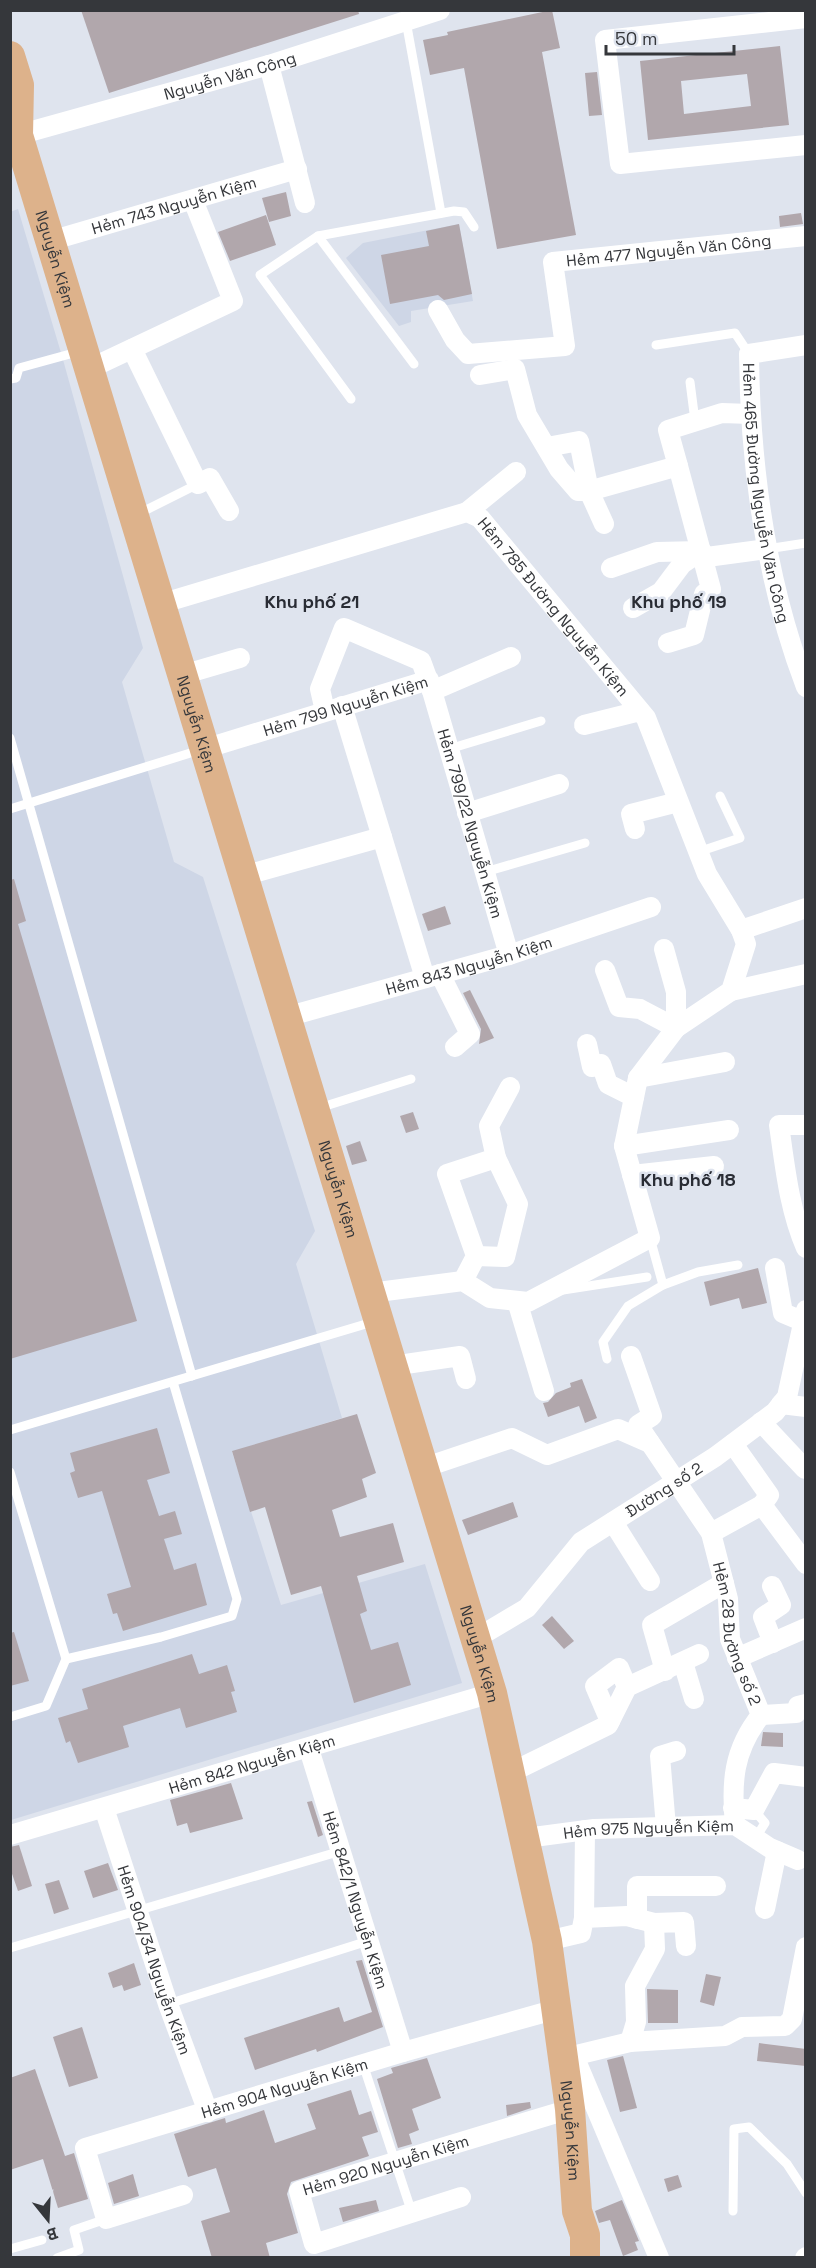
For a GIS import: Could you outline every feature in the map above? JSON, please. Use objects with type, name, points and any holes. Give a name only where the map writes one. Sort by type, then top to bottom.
[{"type":"main road","name":"Nguyễn Kiệm","points":[[10,56],[19,85],[13,124],[492,1693],[526,1838],[547,1941],[557,2009],[569,2057],[577,2211],[585,2235],[585,2258]]},
{"type":"main road","points":[[577,2211],[578,2258]]},
{"type":"street","name":"Nguyễn Văn Công","points":[[13,124],[269,65],[433,11]]},
{"type":"street","points":[[806,18],[605,39],[620,164],[806,145]]},
{"type":"street","points":[[269,65],[305,203]]},
{"type":"street","name":"Hẻm 743 Nguyễn Kiệm","points":[[50,241],[297,169]]},
{"type":"street","points":[[86,360],[132,349],[233,301],[193,200]]},
{"type":"street","name":"Hẻm 477 Nguyễn Văn Công","points":[[438,310],[455,340],[468,354],[565,346],[553,262],[806,236]]},
{"type":"street","name":"Hẻm 465 Đường Nguyễn Văn Công","points":[[806,345],[749,354],[750,414],[767,549],[796,663],[806,687]]},
{"type":"street","points":[[132,349],[198,484],[210,477],[229,511]]},
{"type":"street","points":[[480,375],[515,369],[527,415],[559,469],[578,490],[589,490],[678,466]]},
{"type":"street","points":[[668,643],[694,635],[704,594],[711,589],[668,430],[722,413],[750,414]]},
{"type":"street","points":[[548,447],[579,441],[589,490],[604,524]]},
{"type":"street","points":[[467,512],[516,472]]},
{"type":"street","name":"Hẻm 785 Đường Nguyễn Kiệm","points":[[160,604],[467,512],[480,518],[646,718],[707,874],[741,930]]},
{"type":"street","points":[[611,568],[657,552],[701,551],[707,556],[767,549]]},
{"type":"street","points":[[633,608],[661,592],[682,564],[701,551]]},
{"type":"street","points":[[430,685],[421,662],[344,628],[320,689],[334,708],[432,976],[470,1035],[455,1047]]},
{"type":"street","points":[[182,675],[240,657]]},
{"type":"street","name":"Hẻm 799 Nguyễn Kiệm","points":[[204,749],[334,708],[430,685],[511,657]]},
{"type":"street","name":"Hẻm 799/22 Nguyễn Kiệm","points":[[430,685],[509,955]]},
{"type":"street","points":[[584,725],[640,711]]},
{"type":"street","points":[[467,813],[558,784]]},
{"type":"street","points":[[635,829],[631,814],[678,802]]},
{"type":"street","points":[[243,876],[382,837]]},
{"type":"street","name":"Hẻm 843 Nguyễn Kiệm","points":[[286,1017],[509,955],[651,907]]},
{"type":"street","points":[[731,991],[746,944],[741,930],[806,908]]},
{"type":"street","points":[[664,949],[676,992],[676,1028]]},
{"type":"street","points":[[605,970],[619,1007],[640,1009],[676,1028]]},
{"type":"street","points":[[463,1281],[490,1298],[528,1302],[650,1238],[624,1146],[636,1088],[676,1028],[731,991],[806,974]]},
{"type":"street","points":[[587,1044],[592,1067],[601,1064],[608,1084],[636,1088],[725,1062]]},
{"type":"street","points":[[476,1256],[505,1257],[518,1204],[496,1158],[489,1126],[510,1087]]},
{"type":"street","points":[[806,1125],[779,1125],[787,1180],[799,1233],[806,1248]]},
{"type":"street","points":[[624,1146],[729,1130]]},
{"type":"street","points":[[374,1306],[463,1281],[476,1256],[447,1174],[496,1158]]},
{"type":"street","points":[[632,1175],[714,1166]]},
{"type":"street","points":[[775,1268],[783,1312],[804,1316]]},
{"type":"street","points":[[517,1301],[543,1391]]},
{"type":"street","name":"Đường số 2","points":[[475,1639],[527,1608],[581,1542],[733,1444],[781,1404],[787,1397],[804,1316]]},
{"type":"street","points":[[392,1366],[460,1356],[466,1379]]},
{"type":"street","points":[[631,1356],[652,1416],[638,1425],[650,1443]]},
{"type":"street","points":[[781,1404],[806,1407]]},
{"type":"street","points":[[762,1422],[802,1458]]},
{"type":"street","points":[[423,1468],[512,1438],[547,1455],[618,1429],[650,1443]]},
{"type":"street","name":"Hẻm 28 Đường số 2","points":[[650,1443],[711,1533],[724,1583],[730,1639],[761,1715],[746,1734],[735,1768],[734,1817]]},
{"type":"street","points":[[711,1533],[762,1504],[769,1495],[733,1444]]},
{"type":"street","points":[[762,1504],[804,1558]]},
{"type":"street","points":[[614,1522],[650,1581]]},
{"type":"street","points":[[665,1671],[652,1626],[724,1583]]},
{"type":"street","points":[[772,1586],[781,1605],[763,1617],[773,1643]]},
{"type":"street","points":[[737,1658],[806,1629]]},
{"type":"street","points":[[510,1773],[608,1725],[627,1687],[691,1658],[694,1699]]},
{"type":"street","points":[[610,1721],[595,1686],[619,1668],[627,1687]]},
{"type":"street","name":"Hẻm 842 Nguyễn Kiệm","points":[[10,1834],[309,1749],[492,1693]]},
{"type":"street","points":[[761,1715],[796,1713],[798,1706],[806,1704]]},
{"type":"street","name":"Hẻm 842/1 Nguyễn Kiệm","points":[[309,1749],[403,2052]]},
{"type":"street","points":[[666,1827],[660,1755],[676,1751]]},
{"type":"street","points":[[734,1817],[754,1810],[774,1773],[806,1777]]},
{"type":"street","name":"Hẻm 904/34 Nguyễn Kiệm","points":[[104,1808],[168,2004],[208,2112]]},
{"type":"street","name":"Hẻm 975 Nguyễn Kiệm","points":[[526,1838],[585,1830],[666,1827],[734,1817],[756,1839],[798,1860]]},
{"type":"street","points":[[547,1941],[581,1933],[584,1918],[585,1830]]},
{"type":"street","points":[[765,1909],[777,1851]]},
{"type":"street","points":[[630,2042],[636,2022],[635,1986],[655,1949],[645,1921],[637,1886],[716,1886]]},
{"type":"street","points":[[584,1918],[627,1916],[645,1921],[684,1922],[686,1946]]},
{"type":"street","points":[[659,2258],[569,2057],[630,2042],[725,2036],[742,2027],[785,2026],[792,2019],[806,1947]]},
{"type":"street","name":"Hẻm 904 Nguyễn Kiệm","points":[[106,2219],[86,2148],[403,2052],[557,2009]]},
{"type":"street","name":"Hẻm 920 Nguyễn Kiệm","points":[[461,2197],[314,2244],[299,2192],[570,2109]]},
{"type":"street","points":[[106,2219],[183,2195]]},
{"type":"lane","points":[[406,21],[441,213]]},
{"type":"lane","points":[[351,399],[260,275],[318,236],[441,213],[464,212],[474,227]]},
{"type":"lane","points":[[318,236],[414,364]]},
{"type":"lane","points":[[656,345],[735,333],[749,354]]},
{"type":"lane","points":[[10,362],[19,368],[86,360]]},
{"type":"lane","points":[[10,379],[16,378],[19,368]]},
{"type":"lane","points":[[690,382],[695,421]]},
{"type":"lane","points":[[134,516],[198,484]]},
{"type":"lane","points":[[767,549],[806,543]]},
{"type":"lane","points":[[449,749],[541,721]]},
{"type":"lane","points":[[10,738],[192,1376]]},
{"type":"lane","points":[[10,809],[204,749]]},
{"type":"lane","points":[[698,852],[740,838],[720,796]]},
{"type":"lane","points":[[485,872],[585,843]]},
{"type":"lane","points":[[314,1110],[411,1079]]},
{"type":"lane","points":[[650,1238],[663,1285]]},
{"type":"lane","points":[[607,1359],[603,1342],[628,1306],[663,1285],[698,1272],[738,1265]]},
{"type":"lane","points":[[549,1292],[647,1277]]},
{"type":"lane","points":[[10,1430],[192,1376],[374,1306]]},
{"type":"lane","points":[[66,1659],[161,1637],[232,1616],[237,1599],[172,1382]]},
{"type":"lane","points":[[10,1472],[66,1659],[46,1706],[10,1716]]},
{"type":"lane","points":[[754,1810],[765,1823],[756,1839]]},
{"type":"lane","points":[[10,1948],[340,1851]]},
{"type":"lane","points":[[168,2004],[368,1941]]},
{"type":"lane","points":[[363,2064],[412,2213]]},
{"type":"lane","points":[[733,2211],[734,2129],[749,2127],[787,2164],[806,2193]]},
{"type":"lane","points":[[57,2258],[79,2250],[74,2230],[106,2219]]},
{"type":"lane","points":[[10,2249],[42,2240]]},
{"type":"shaded area","points":[[18,209],[62,356],[143,648],[122,682],[174,862],[203,877],[315,1231],[296,1264],[342,1418],[232,1452],[281,1605],[425,1564],[462,1683],[11,1820],[10,212]]},
{"type":"shaded area","points":[[459,224],[473,301],[411,311],[411,322],[399,326],[346,258],[363,243]]},
{"type":"building","points":[[81,10],[358,10],[359,14],[109,93]]},
{"type":"building","points":[[552,10],[560,48],[542,52],[576,235],[497,249],[464,68],[430,75],[423,40],[448,35],[447,32]]},
{"type":"building","points":[[780,46],[789,125],[648,140],[640,61]],"holes":[[[747,74],[751,106],[684,114],[681,81]]]},
{"type":"building","points":[[597,72],[602,115],[589,116],[585,73]]},
{"type":"building","points":[[286,192],[291,216],[269,222],[262,198]]},
{"type":"building","points":[[801,213],[803,224],[780,227],[779,216]]},
{"type":"building","points":[[266,215],[276,245],[230,261],[218,232]]},
{"type":"building","points":[[459,224],[472,294],[444,300],[438,295],[390,304],[381,255],[429,246],[426,231]]},
{"type":"building","points":[[14,879],[26,921],[18,924],[137,1321],[10,1359],[10,880]]},
{"type":"building","points":[[445,906],[451,924],[428,931],[422,914]]},
{"type":"building","points":[[470,990],[494,1038],[479,1044],[481,1029],[463,993]]},
{"type":"building","points":[[413,1112],[419,1129],[406,1133],[400,1116]]},
{"type":"building","points":[[360,1141],[367,1161],[352,1165],[346,1146]]},
{"type":"building","points":[[758,1268],[767,1303],[742,1309],[739,1298],[710,1306],[704,1282]]},
{"type":"building","points":[[582,1379],[597,1418],[585,1423],[579,1406],[548,1417],[543,1403],[548,1402],[556,1393],[571,1387],[570,1383]]},
{"type":"building","points":[[357,1414],[376,1473],[362,1479],[367,1497],[332,1510],[340,1537],[393,1523],[404,1562],[357,1576],[367,1611],[360,1614],[371,1650],[398,1642],[411,1685],[354,1703],[321,1586],[291,1595],[265,1507],[250,1512],[232,1451]]},
{"type":"building","points":[[157,1428],[170,1473],[147,1480],[159,1516],[175,1511],[182,1534],[164,1539],[174,1570],[196,1563],[207,1605],[123,1631],[117,1613],[113,1614],[107,1594],[131,1587],[102,1491],[78,1498],[70,1473],[75,1471],[70,1453]]},
{"type":"building","points":[[513,1502],[518,1517],[468,1535],[462,1520]]},
{"type":"building","points":[[552,1616],[574,1641],[564,1649],[542,1625]]},
{"type":"building","points":[[14,1632],[29,1681],[10,1686],[10,1633]]},
{"type":"building","points":[[192,1654],[199,1674],[227,1665],[235,1691],[231,1692],[237,1712],[186,1728],[180,1708],[123,1726],[129,1747],[78,1763],[70,1741],[66,1743],[58,1718],[88,1709],[82,1689]]},
{"type":"building","points":[[763,1732],[783,1733],[783,1747],[761,1746]]},
{"type":"building","points":[[231,1783],[243,1819],[190,1833],[187,1823],[177,1826],[170,1800]]},
{"type":"building","points":[[312,1801],[323,1835],[318,1837],[307,1802]]},
{"type":"building","points":[[19,1845],[32,1886],[18,1891],[10,1868],[10,1847]]},
{"type":"building","points":[[108,1863],[118,1890],[93,1898],[84,1871]]},
{"type":"building","points":[[59,1880],[69,1909],[54,1914],[45,1884]]},
{"type":"building","points":[[362,1960],[383,2027],[317,2052],[316,2049],[255,2070],[244,2038],[339,2007],[344,2022],[372,2012],[356,1961]]},
{"type":"building","points":[[134,1963],[141,1985],[124,1991],[122,1985],[113,1988],[108,1973]]},
{"type":"building","points":[[706,1974],[721,1977],[714,2006],[700,2002]]},
{"type":"building","points":[[647,1989],[678,1990],[678,2023],[648,2023]]},
{"type":"building","points":[[82,2027],[98,2078],[69,2087],[53,2037]]},
{"type":"building","points":[[759,2043],[806,2049],[806,2066],[757,2061]]},
{"type":"building","points":[[623,2056],[637,2108],[620,2112],[607,2060]]},
{"type":"building","points":[[427,2058],[441,2098],[412,2109],[419,2130],[409,2134],[412,2144],[398,2148],[377,2079],[393,2073],[391,2068]]},
{"type":"building","points":[[35,2069],[65,2156],[74,2153],[88,2199],[58,2208],[43,2159],[10,2170],[10,2078]]},
{"type":"building","points":[[351,2090],[359,2115],[371,2111],[378,2132],[362,2137],[369,2156],[291,2182],[287,2194],[298,2233],[266,2243],[270,2258],[212,2258],[201,2221],[230,2212],[216,2168],[188,2177],[174,2134],[225,2118],[226,2123],[264,2110],[275,2143],[316,2129],[307,2104]]},
{"type":"building","points":[[530,2102],[531,2108],[507,2116],[506,2105]]},
{"type":"building","points":[[133,2174],[139,2196],[114,2204],[108,2183]]},
{"type":"building","points":[[678,2175],[682,2187],[668,2192],[664,2179]]},
{"type":"building","points":[[376,2200],[379,2211],[343,2222],[339,2208]]},
{"type":"building","points":[[622,2200],[639,2241],[635,2242],[638,2250],[623,2256],[610,2220],[599,2223],[595,2211]]},
{"type":"district","name":"Khu phố 21","points":[[312,601]]},
{"type":"district","name":"Khu phố 19","points":[[679,601]]},
{"type":"district","name":"Khu phố 18","points":[[688,1179]]}]
